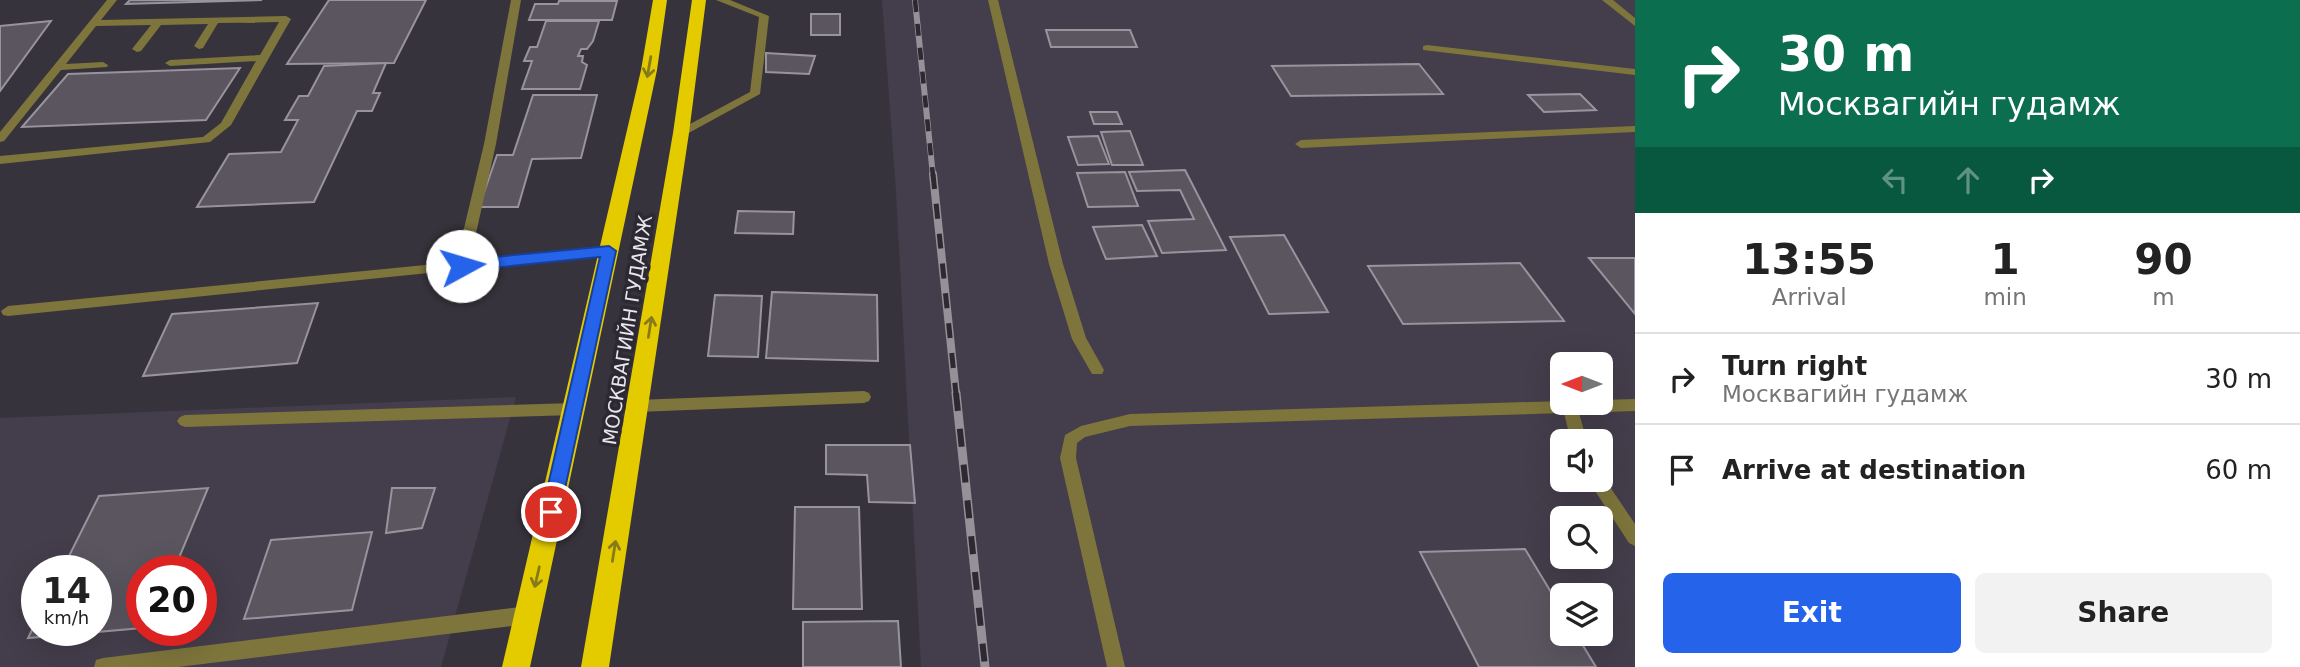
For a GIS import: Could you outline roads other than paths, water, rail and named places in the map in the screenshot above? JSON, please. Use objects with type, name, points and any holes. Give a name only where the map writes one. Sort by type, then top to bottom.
[{"type":"highway","name":"МОСКВАГИЙН ГУДАМЖ","points":[[516,667],[649,70],[660,0]]},
{"type":"highway","name":"МОСКВАГИЙН ГУДАМЖ","points":[[596,667],[681,134],[699,0]]},
{"type":"street","points":[[0,139],[112,0]]},
{"type":"street","points":[[462,266],[490,144],[516,0]]},
{"type":"street","points":[[681,134],[755,94],[764,16],[722,0]]},
{"type":"street","points":[[993,0],[1056,264],[1079,339],[1097,370]]},
{"type":"street","points":[[1607,0],[1635,23]]},
{"type":"street","points":[[0,160],[206,140],[225,125],[286,19],[93,23]]},
{"type":"street","points":[[199,47],[215,20]]},
{"type":"street","points":[[137,49],[158,22]]},
{"type":"street","points":[[1427,48],[1635,72]]},
{"type":"street","points":[[170,63],[264,58]]},
{"type":"street","points":[[58,67],[103,65]]},
{"type":"street","points":[[1301,145],[1635,129]]},
{"type":"street","points":[[8,311],[609,251]]},
{"type":"street","points":[[637,406],[864,397]]},
{"type":"street","points":[[1614,406],[1635,405]]},
{"type":"street","points":[[1116,667],[1068,458],[1070,440],[1081,432],[1130,420],[1550,408]]},
{"type":"street","points":[[184,421],[574,409]]},
{"type":"street","points":[[1604,492],[1635,538]]},
{"type":"street","points":[[103,667],[528,615]]},
{"type":"railway","points":[[915,0],[933,176]]},
{"type":"railway","points":[[933,174],[956,394]]},
{"type":"railway","points":[[956,393],[985,667]]}]
